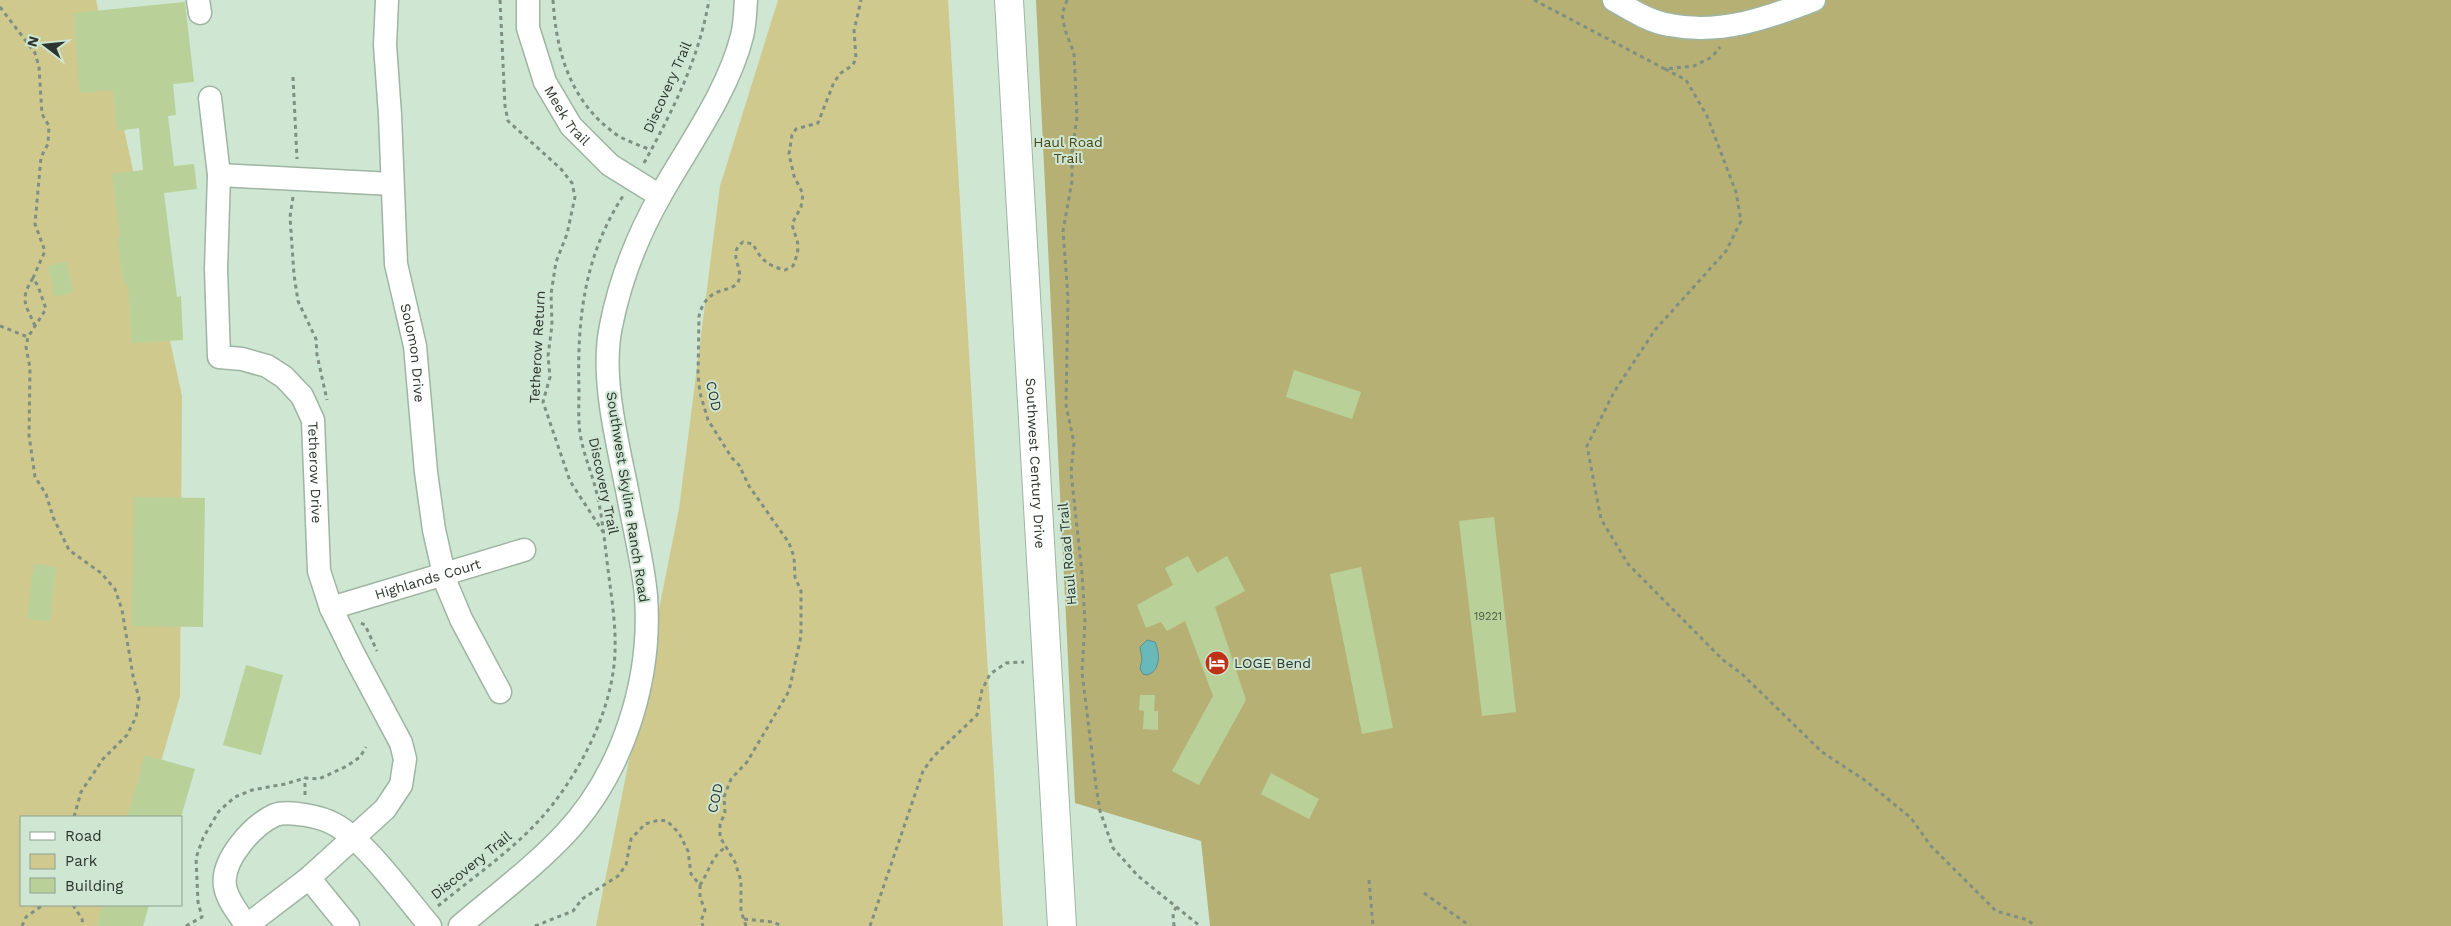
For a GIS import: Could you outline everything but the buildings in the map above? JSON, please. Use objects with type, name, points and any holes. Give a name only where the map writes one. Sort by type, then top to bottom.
[{"type":"main road","name":"Southwest Century Drive","points":[[1009,0],[1062,926]]},
{"type":"street","name":"Solomon Drive","points":[[387,0],[385,45],[396,264],[415,346],[426,472],[434,530],[444,574],[461,619],[500,692]]},
{"type":"street","name":"Meek Trail","points":[[528,0],[528,28],[545,82],[571,126],[610,165],[660,196]]},
{"type":"street","name":"Southwest Skyline Ranch Road","points":[[460,926],[544,856],[567,832],[606,776],[621,746],[633,713],[642,676],[646,641],[646,595],[614,422],[608,377],[610,329],[622,279],[640,236],[660,196],[720,92],[742,36],[746,0]]},
{"type":"street","points":[[1614,0],[1635,12],[1669,25],[1719,28],[1761,20],[1814,0]]},
{"type":"street","name":"Tetherow Drive","points":[[210,98],[218,175],[216,269],[219,357],[242,359],[267,366],[284,377],[302,396],[313,420],[319,571],[331,608],[401,743],[405,759],[401,785],[385,809],[353,836],[309,878],[246,926]]},
{"type":"street","points":[[218,175],[392,184]]},
{"type":"street","name":"Highlands Court","points":[[331,608],[524,550]]},
{"type":"street","points":[[246,926],[230,901],[225,885],[227,867],[238,846],[254,830],[276,815],[290,813],[333,823],[353,836],[426,922]]},
{"type":"street","points":[[309,878],[348,926]]},
{"type":"path","name":"Tetherow Return","points":[[500,0],[505,106],[508,122],[561,170],[572,183],[575,197],[567,234],[556,262],[551,294],[552,325],[548,356],[550,377],[543,402],[570,481],[604,533]]},
{"type":"path","points":[[553,0],[555,28],[562,61],[575,90],[590,112],[614,133],[651,150]]},
{"type":"path","name":"Discovery Trail","points":[[426,922],[520,839],[546,811],[578,766],[597,728],[609,694],[615,652],[604,533],[596,491],[580,431],[578,357],[580,326],[590,266],[600,236],[651,150],[694,60],[709,0]]},
{"type":"path","name":"COD","points":[[746,926],[741,911],[741,881],[735,862],[720,837],[720,824],[725,814],[724,797],[731,779],[747,762],[789,691],[801,636],[801,591],[795,577],[794,557],[789,543],[749,486],[739,465],[732,458],[708,420],[700,393],[698,375],[699,316],[701,308],[711,294],[736,285],[739,281],[740,274],[735,256],[736,248],[743,242],[753,244],[759,257],[772,267],[786,270],[793,266],[798,252],[799,240],[792,224],[804,194],[790,162],[790,142],[796,129],[818,123],[834,82],[841,73],[853,65],[856,58],[854,31],[861,0]]},
{"type":"path","name":"Haul Road Trail","points":[[1067,0],[1062,14],[1064,30],[1074,53],[1077,92],[1072,181],[1063,231],[1068,297],[1066,405],[1074,443],[1071,472],[1082,573],[1085,622],[1082,672],[1100,811],[1113,848],[1138,876],[1200,926]]},
{"type":"path","points":[[1534,0],[1606,40],[1686,80],[1707,116],[1736,192],[1741,221],[1726,251],[1656,330],[1614,392],[1587,446],[1601,519],[1628,564],[1723,660],[1742,674],[1822,752],[1866,781],[1912,818],[1930,846],[1996,911],[2028,920],[2035,926]]},
{"type":"path","points":[[0,7],[35,53],[39,67],[42,114],[49,126],[48,144],[41,157],[35,224],[44,251],[24,291],[24,298],[35,327]]},
{"type":"path","points":[[1665,69],[1694,66],[1712,56],[1734,25]]},
{"type":"path","points":[[32,278],[38,286],[46,309],[28,337],[26,347],[30,368],[29,435],[35,478],[46,494],[53,517],[69,550],[100,573],[115,589],[122,610],[133,676],[139,698],[136,717],[128,735],[103,759],[81,792],[74,816]]},
{"type":"path","points":[[0,326],[28,337]]},
{"type":"path","points":[[870,926],[923,771],[933,757],[977,715],[982,690],[990,674],[1006,663],[1047,661]]},
{"type":"path","points":[[534,926],[573,911],[582,899],[618,876],[626,865],[631,839],[645,824],[652,822],[667,821],[679,832],[688,852],[691,874],[700,884]]},
{"type":"path","points":[[703,926],[701,921],[705,910],[700,897],[700,884],[708,874],[717,852],[725,848]]},
{"type":"path","points":[[1369,880],[1374,926]]},
{"type":"path","points":[[1424,893],[1470,926]]},
{"type":"path","points":[[22,926],[26,916],[37,906]]},
{"type":"path","points":[[26,916],[41,906]]},
{"type":"path","points":[[74,906],[82,919],[83,926]]},
{"type":"path","points":[[1174,926],[1173,914],[1176,907]]},
{"type":"path","points":[[743,919],[773,922],[782,926]]},
{"type":"green space","points":[[0,0],[96,0],[182,396],[180,696],[145,816],[20,816],[20,906],[120,906],[114,926],[0,926]]},
{"type":"green space","points":[[778,0],[948,0],[1003,926],[596,926],[679,509],[720,186]]},
{"type":"green space","points":[[1036,0],[2451,0],[2451,926],[1210,926],[1201,841],[1075,803]]},
{"type":"water","points":[[1147,640],[1155,642],[1158,651],[1158,661],[1155,670],[1147,675],[1143,674],[1140,669],[1142,659],[1140,647]]},
{"type":"place","name":"LOGE Bend","points":[[1217,663]]}]
